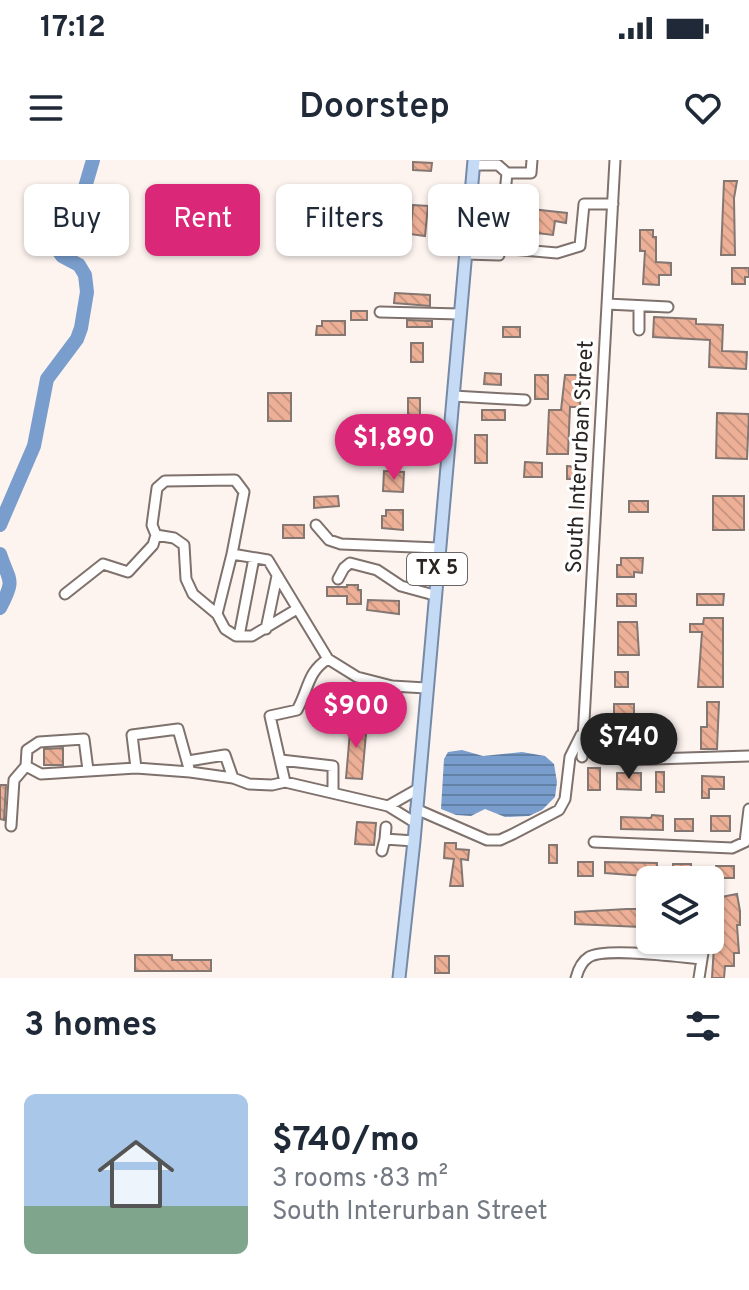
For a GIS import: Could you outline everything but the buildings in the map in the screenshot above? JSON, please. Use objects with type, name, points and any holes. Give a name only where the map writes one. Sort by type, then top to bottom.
[{"type":"main road","name":"TX 5","points":[[472,184],[474,162]]},
{"type":"main road","name":"TX 5","points":[[399,978],[466,256]]},
{"type":"street","points":[[507,173],[531,173],[532,160]]},
{"type":"street","name":"South Interurban Street","points":[[582,757],[615,160]]},
{"type":"street","points":[[474,162],[498,162],[507,173],[506,184]]},
{"type":"street","points":[[539,251],[557,253],[580,246],[584,204],[613,204]]},
{"type":"street","points":[[607,304],[668,307]]},
{"type":"street","points":[[639,306],[639,330]]},
{"type":"street","points":[[380,312],[460,314]]},
{"type":"street","points":[[453,396],[525,400]]},
{"type":"street","points":[[65,594],[103,564],[128,572],[153,545],[157,488],[165,481],[235,480],[244,492],[217,614]]},
{"type":"street","points":[[316,525],[329,540],[341,544],[438,548]]},
{"type":"street","points":[[156,535],[174,538],[184,545],[186,579],[193,594],[217,614],[225,629],[239,636],[252,636],[297,609]]},
{"type":"street","points":[[232,554],[268,560],[328,659],[357,677],[392,686],[426,688]]},
{"type":"street","points":[[239,636],[254,558]]},
{"type":"street","points":[[338,579],[350,563],[377,570],[401,586],[434,595]]},
{"type":"street","points":[[266,629],[277,576]]},
{"type":"street","points":[[285,782],[270,716],[297,710],[314,668],[328,659]]},
{"type":"street","points":[[136,768],[132,735],[178,729],[190,772]]},
{"type":"street","points":[[416,809],[487,840],[500,840],[513,834],[559,810],[565,799],[570,757],[583,731]]},
{"type":"street","points":[[11,826],[14,780],[26,766],[27,750],[39,742],[84,739],[88,770]]},
{"type":"street","points":[[188,761],[225,755],[233,778]]},
{"type":"street","points":[[622,760],[749,756]]},
{"type":"street","points":[[281,760],[333,766],[333,793]]},
{"type":"street","points":[[26,766],[41,774],[136,768],[233,778],[249,784],[285,782],[388,806],[414,822]]},
{"type":"street","points":[[388,806],[418,789]]},
{"type":"street","points":[[594,842],[724,848],[745,842],[749,809]]},
{"type":"street","points":[[382,851],[386,827]]},
{"type":"street","points":[[385,839],[414,841]]},
{"type":"street","points":[[576,978],[582,963],[594,955],[615,953],[702,959]]},
{"type":"street","points":[[699,978],[703,954]]},
{"type":"water","points":[[462,750],[483,756],[522,752],[545,756],[554,764],[557,782],[555,797],[542,810],[529,816],[505,817],[485,809],[471,816],[456,815],[441,809],[444,759],[448,752]]},
{"type":"waterway","points":[[0,525],[34,446],[47,379],[77,339],[81,328],[87,292],[85,275],[79,265],[62,256],[54,235],[57,226],[79,208],[93,160]]},
{"type":"waterway","points":[[0,554],[9,585],[0,608]]}]
